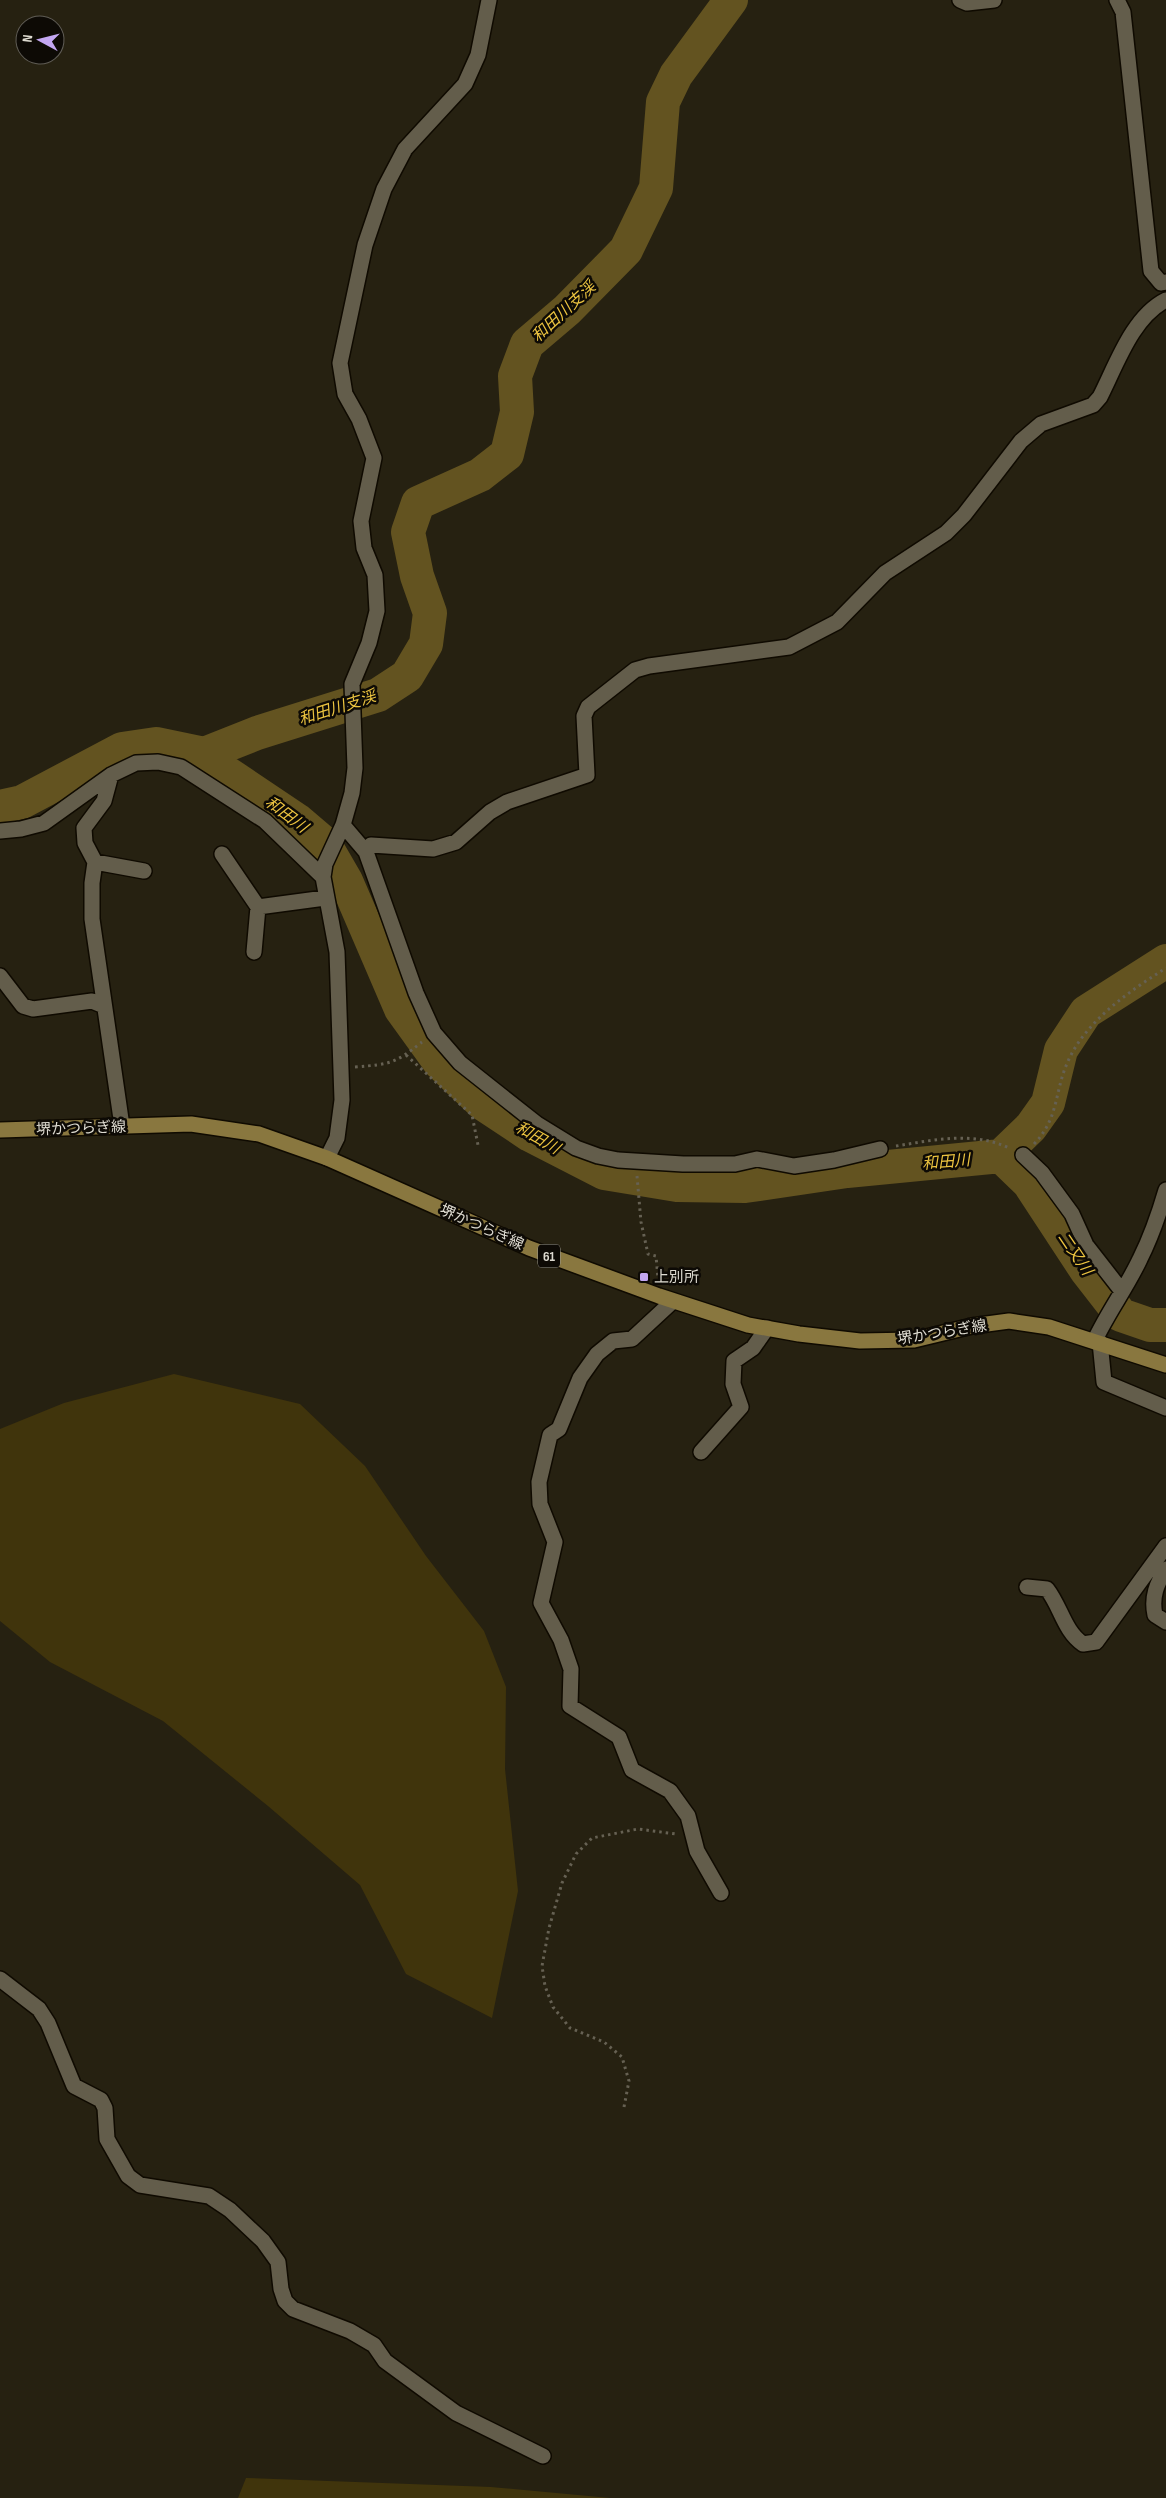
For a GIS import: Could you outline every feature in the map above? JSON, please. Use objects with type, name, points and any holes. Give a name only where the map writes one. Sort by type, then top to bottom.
[{"type":"main road","name":"堺かつらぎ線","points":[[0,1130],[191,1124],[259,1134],[327,1158],[529,1248],[666,1298],[748,1324],[799,1334],[860,1341],[914,1340],[972,1326],[1009,1321],[1049,1327],[1097,1341],[1166,1365]]},
{"type":"street","points":[[327,1158],[337,1138],[342,1100],[337,952],[325,898],[324,871],[343,825],[355,768],[352,730],[352,684],[369,644],[377,611],[375,574],[364,548],[361,521],[374,458],[359,419],[345,394],[340,362],[365,245],[384,189],[405,149],[465,84],[478,55],[489,0]]},
{"type":"street","points":[[960,0],[967,3],[994,0]]},
{"type":"street","points":[[1117,0],[1123,12],[1152,270],[1161,283],[1166,282]]},
{"type":"street","points":[[366,852],[371,845],[433,849],[456,842],[490,812],[507,802],[587,776],[584,716],[588,707],[635,670],[649,666],[789,647],[837,622],[885,573],[946,533],[964,515],[1020,441],[1041,424],[1092,405],[1100,397],[1133,333],[1144,319],[1166,300]]},
{"type":"street","points":[[0,831],[21,829],[44,823],[111,775],[136,763],[158,762],[181,767],[264,821],[324,871]]},
{"type":"street","points":[[111,775],[104,800],[84,828],[85,843],[95,862],[92,883],[92,919],[122,1126]]},
{"type":"street","points":[[343,825],[366,852],[416,993],[434,1033],[460,1063],[537,1124],[576,1148],[598,1156],[618,1160],[683,1164],[735,1164],[757,1159],[794,1166],[834,1160],[880,1149]]},
{"type":"street","points":[[222,854],[258,906],[254,952]]},
{"type":"street","points":[[95,862],[144,871]]},
{"type":"street","points":[[258,906],[325,898]]},
{"type":"street","points":[[0,976],[23,1006],[33,1009],[92,1001],[104,1006]]},
{"type":"street","points":[[1018,1153],[1042,1173],[1072,1214],[1086,1245],[1121,1290]]},
{"type":"street","points":[[1166,1190],[1156,1224],[1143,1254],[1121,1290],[1097,1341],[1104,1382],[1166,1408]]},
{"type":"street","points":[[666,1298],[632,1339],[613,1341],[597,1354],[580,1378],[559,1429],[550,1435],[539,1482],[540,1504],[555,1542],[541,1603],[561,1640],[571,1669],[570,1706],[619,1737],[632,1770],[670,1791],[688,1816],[697,1851],[720,1893]]},
{"type":"street","points":[[701,1452],[741,1407],[733,1384],[734,1361],[753,1348],[767,1328]]},
{"type":"street","points":[[1027,1587],[1046,1589],[1057,1603],[1071,1636],[1083,1644],[1096,1642],[1166,1546]]},
{"type":"street","points":[[1166,1568],[1157,1583],[1153,1605],[1155,1615],[1166,1622]]},
{"type":"street","points":[[0,1979],[39,2009],[48,2023],[74,2086],[101,2100],[105,2108],[107,2139],[128,2176],[140,2185],[209,2196],[230,2210],[263,2241],[278,2262],[280,2289],[285,2301],[293,2309],[350,2331],[374,2345],[385,2361],[456,2412],[543,2456]]},
{"type":"path","points":[[880,1149],[958,1138],[981,1138],[994,1141],[1018,1153],[1045,1133],[1054,1113],[1069,1059],[1083,1037],[1117,1002],[1166,968]]},
{"type":"path","points":[[341,1068],[388,1065],[413,1049]]},
{"type":"path","points":[[406,1055],[472,1115],[478,1145]]},
{"type":"path","points":[[636,1189],[648,1254],[656,1256],[666,1298]]},
{"type":"path","points":[[624,2106],[630,2082],[622,2057],[604,2042],[570,2028],[553,2007],[545,1986],[542,1966],[549,1928],[562,1883],[576,1854],[592,1838],[638,1829],[672,1833],[694,1840]]},
{"type":"shaded area","points":[[174,1374],[300,1404],[365,1466],[426,1556],[484,1631],[506,1687],[505,1769],[518,1891],[492,2018],[406,1974],[360,1885],[268,1806],[163,1721],[50,1662],[0,1621],[0,1429],[64,1403]]},
{"type":"shaded area","points":[[246,2478],[491,2487],[610,2498],[238,2498]]},
{"type":"waterway","name":"和田川支渓","points":[[204,754],[257,733],[378,695],[407,676],[426,644],[430,613],[417,576],[408,532],[418,503],[480,475],[507,454],[517,412],[515,376],[527,344],[567,310],[626,250],[656,188],[663,102],[676,75],[731,0]]},
{"type":"waterway","name":"和田川","points":[[0,807],[22,802],[122,749],[156,744],[204,754],[227,773],[297,820],[324,843],[346,881],[401,1009],[440,1063],[482,1103],[530,1135],[604,1173],[677,1185],[745,1186],[847,1171],[1001,1156],[1031,1127],[1048,1103],[1061,1050],[1086,1012],[1166,961]]},
{"type":"waterway","name":"二又川","points":[[1001,1156],[1029,1183],[1086,1270],[1121,1315],[1150,1325],[1166,1325]]},
{"type":"place","name":"上別所","points":[[644,1277]]}]
